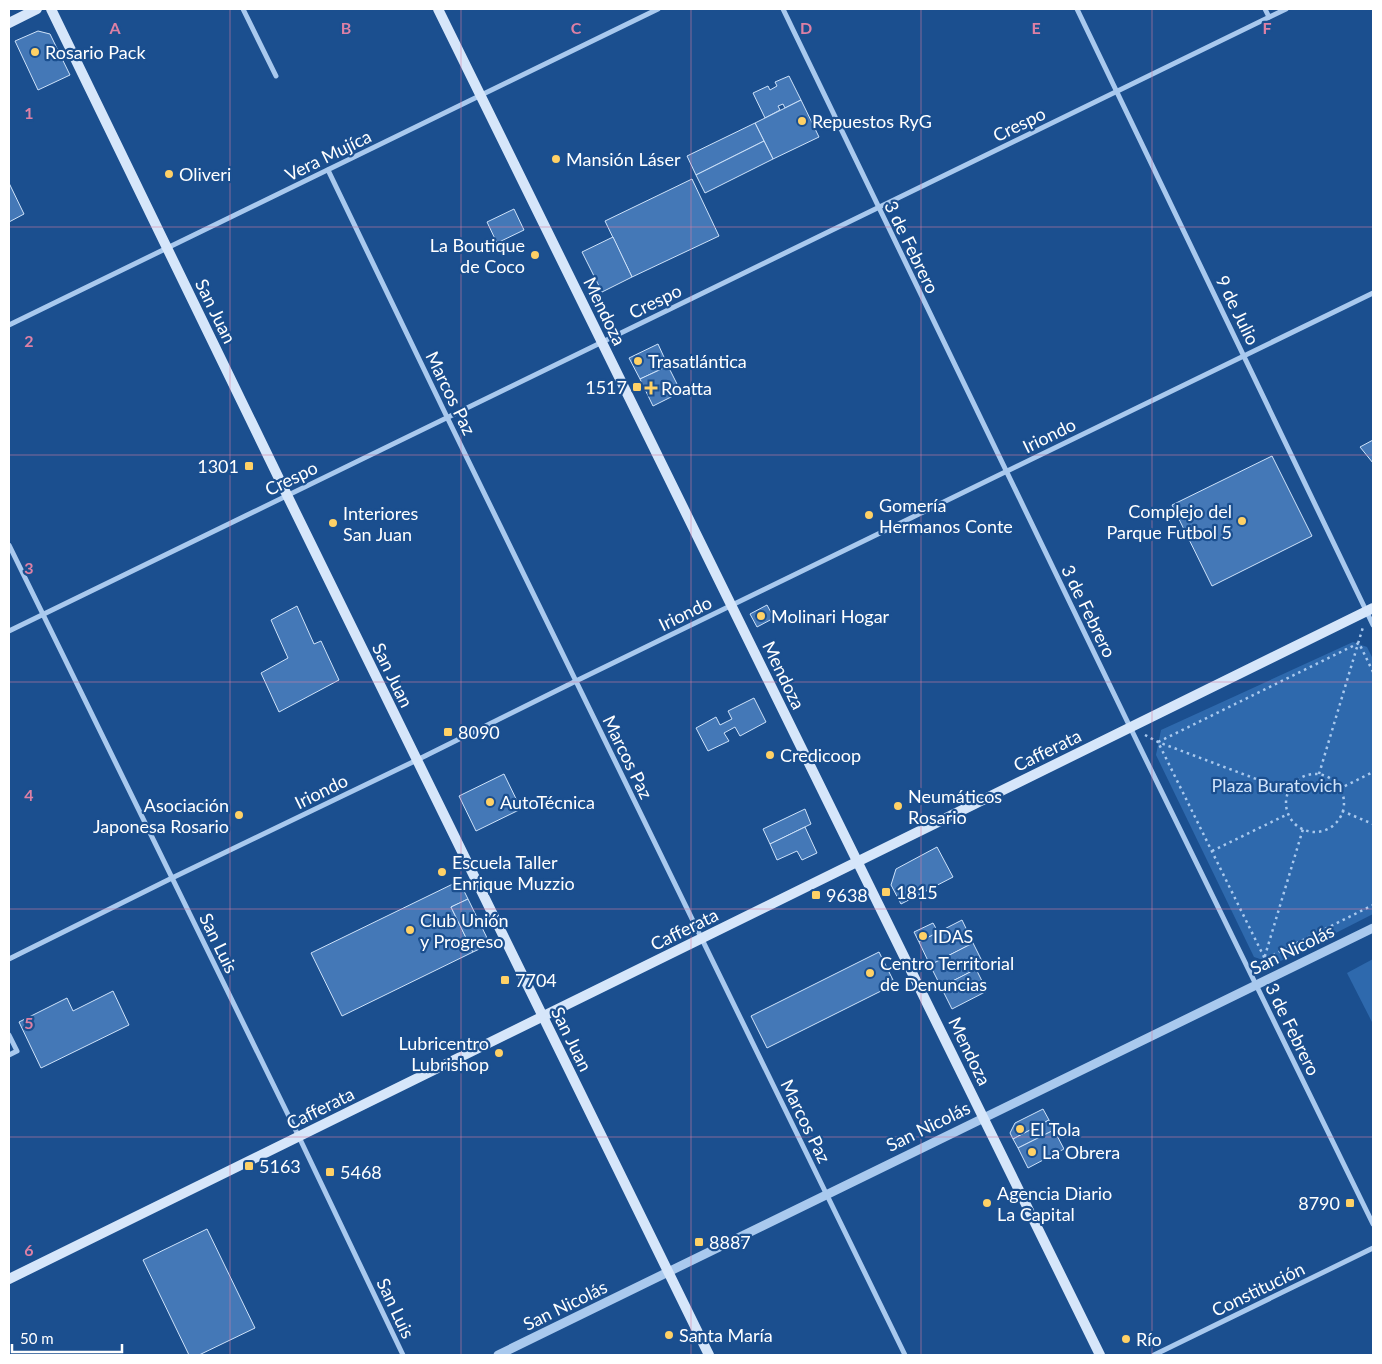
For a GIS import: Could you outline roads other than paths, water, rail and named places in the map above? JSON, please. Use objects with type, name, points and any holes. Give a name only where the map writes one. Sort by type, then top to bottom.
[{"type":"main road","points":[[9,23],[37,9]]},
{"type":"main road","name":"San Juan","points":[[51,9],[709,1355]]},
{"type":"main road","name":"Mendoza","points":[[438,9],[1100,1355]]},
{"type":"main road","name":"Cafferata","points":[[9,1280],[1370,609]]},
{"type":"street","points":[[242,9],[276,76]]},
{"type":"street","name":"Vera Mujíca","points":[[9,325],[658,9]]},
{"type":"street","name":"3 de Febrero","points":[[783,9],[1373,1224]]},
{"type":"street","name":"9 de Julio","points":[[1077,9],[1244,355],[1370,609],[1373,624]]},
{"type":"street","points":[[1264,9],[1269,17]]},
{"type":"street","name":"Crespo","points":[[9,631],[1286,9]]},
{"type":"street","name":"Marcos Paz","points":[[328,170],[905,1355]]},
{"type":"street","name":"Iriondo","points":[[9,959],[1373,293]]},
{"type":"street","name":"San Luis","points":[[9,544],[299,1137],[403,1355]]},
{"type":"street","name":"San Nicolás","points":[[498,1355],[1373,928]]},
{"type":"street","points":[[9,1034],[17,1051],[9,1055]]},
{"type":"street","name":"Constitución","points":[[1154,1355],[1373,1248]]},
{"type":"place","name":"Rosario Pack","points":[[35,52]]},
{"type":"place","name":"Repuestos RyG","points":[[802,121]]},
{"type":"place","name":"Mansión Láser","points":[[556,159]]},
{"type":"place","name":"Oliveri","points":[[169,174]]},
{"type":"place","name":"La Boutique de Coco","points":[[535,255]]},
{"type":"place","name":"Trasatlántica","points":[[638,361]]},
{"type":"place","name":"1517","points":[[637,387]]},
{"type":"place","name":"Roatta","points":[[651,388]]},
{"type":"place","name":"1301","points":[[249,466]]},
{"type":"place","name":"Gomería Hermanos Conte","points":[[869,515]]},
{"type":"place","name":"Complejo del Parque Futbol 5","points":[[1242,521]]},
{"type":"place","name":"Interiores San Juan","points":[[333,523]]},
{"type":"place","name":"Molinari Hogar","points":[[761,616]]},
{"type":"place","name":"8090","points":[[448,732]]},
{"type":"place","name":"Credicoop","points":[[770,755]]},
{"type":"place","name":"AutoTécnica","points":[[490,802]]},
{"type":"place","name":"Neumáticos Rosario","points":[[898,806]]},
{"type":"place","name":"Asociación Japonesa Rosario","points":[[239,815]]},
{"type":"place","name":"Escuela Taller Enrique Muzzio","points":[[442,872]]},
{"type":"place","name":"1815","points":[[886,892]]},
{"type":"place","name":"9638","points":[[816,895]]},
{"type":"place","name":"Club Unión y Progreso","points":[[410,930]]},
{"type":"place","name":"IDAS","points":[[923,936]]},
{"type":"place","name":"Centro Territorial de Denuncias","points":[[870,973]]},
{"type":"place","name":"7704","points":[[505,980]]},
{"type":"place","name":"Lubricentro Lubrishop","points":[[499,1053]]},
{"type":"place","name":"El Tola","points":[[1020,1129]]},
{"type":"place","name":"La Obrera","points":[[1032,1152]]},
{"type":"place","name":"5163","points":[[249,1166]]},
{"type":"place","name":"5468","points":[[330,1172]]},
{"type":"place","name":"Agencia Diario La Capital","points":[[987,1203]]},
{"type":"place","name":"8790","points":[[1350,1203]]},
{"type":"place","name":"8887","points":[[699,1242]]},
{"type":"place","name":"Santa María","points":[[669,1335]]},
{"type":"place","name":"Río","points":[[1126,1339]]},
{"type":"park label","name":"Plaza Buratovich","points":[[1277,785]]}]
